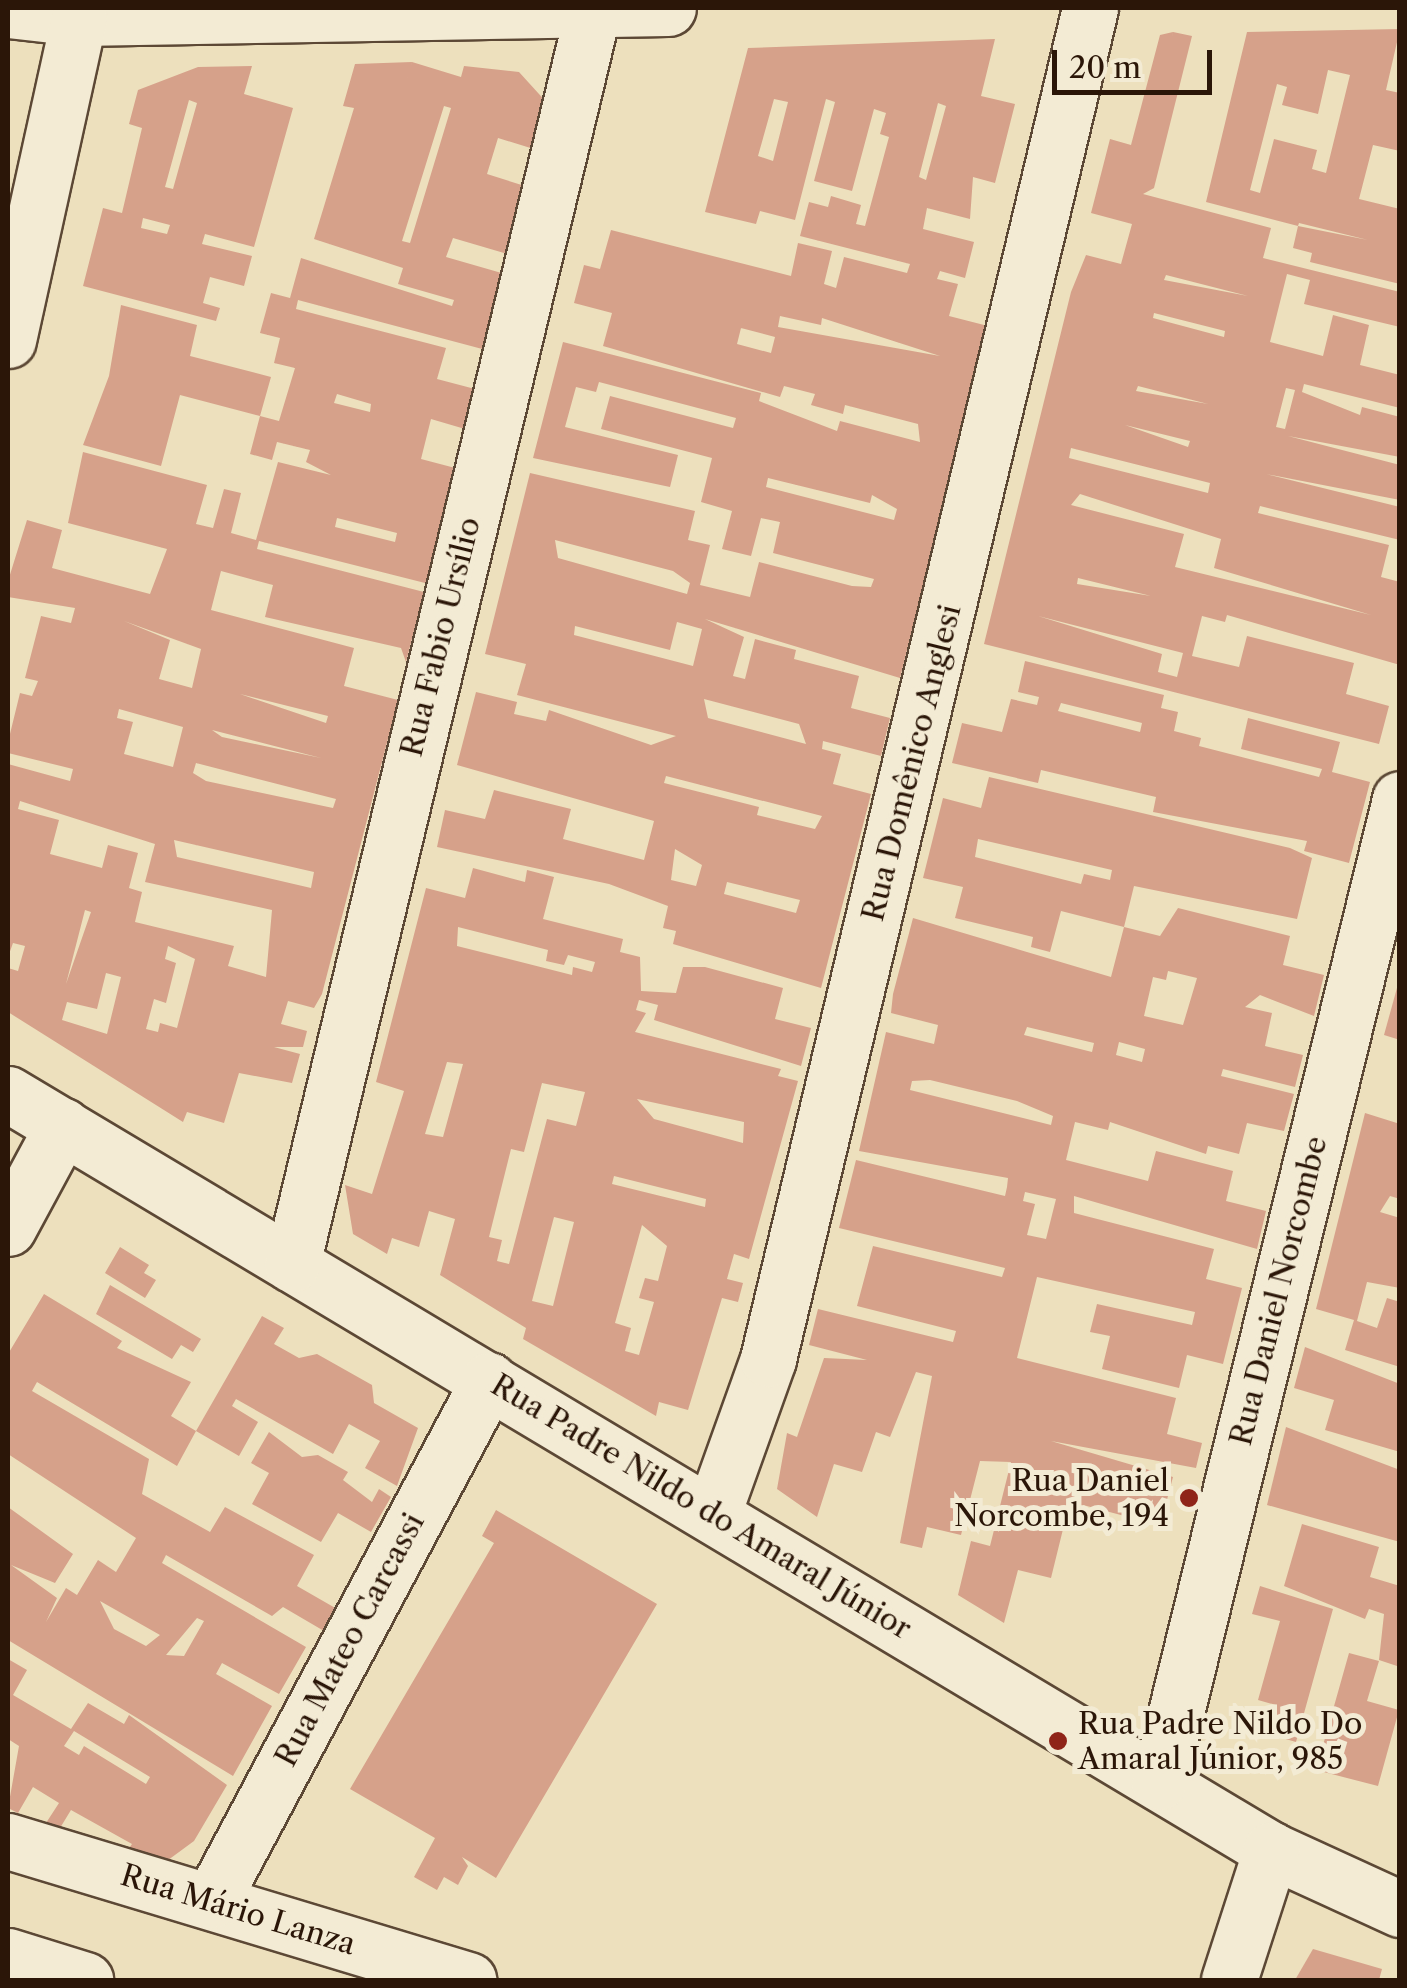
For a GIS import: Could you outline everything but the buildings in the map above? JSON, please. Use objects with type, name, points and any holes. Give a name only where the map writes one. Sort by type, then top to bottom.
[{"type":"street","points":[[8,10],[79,18],[668,8]]},
{"type":"street","name":"Rua Domênico Anglesi","points":[[714,1513],[768,1359],[1090,8]]},
{"type":"street","name":"Rua Fabio Ursílio","points":[[292,1264],[593,10]]},
{"type":"street","points":[[8,340],[79,18]]},
{"type":"street","name":"Rua Daniel Norcombe","points":[[1159,1782],[1400,800]]},
{"type":"street","name":"Rua Padre Nildo do Amaral Júnior","points":[[8,1094],[714,1513],[1271,1850],[1400,1909]]},
{"type":"street","points":[[8,1228],[63,1126]]},
{"type":"street","name":"Rua Mateo Carcassi","points":[[212,1900],[489,1380]]},
{"type":"street","name":"Rua Mário Lanza","points":[[8,1841],[469,1980]]},
{"type":"street","points":[[1229,1980],[1271,1850]]},
{"type":"street","points":[[8,1956],[85,1980]]},
{"type":"place","name":"Rua Daniel Norcombe, 194","points":[[1189,1498]]},
{"type":"place","name":"Rua Padre Nildo Do Amaral Júnior, 985","points":[[1058,1741]]}]
